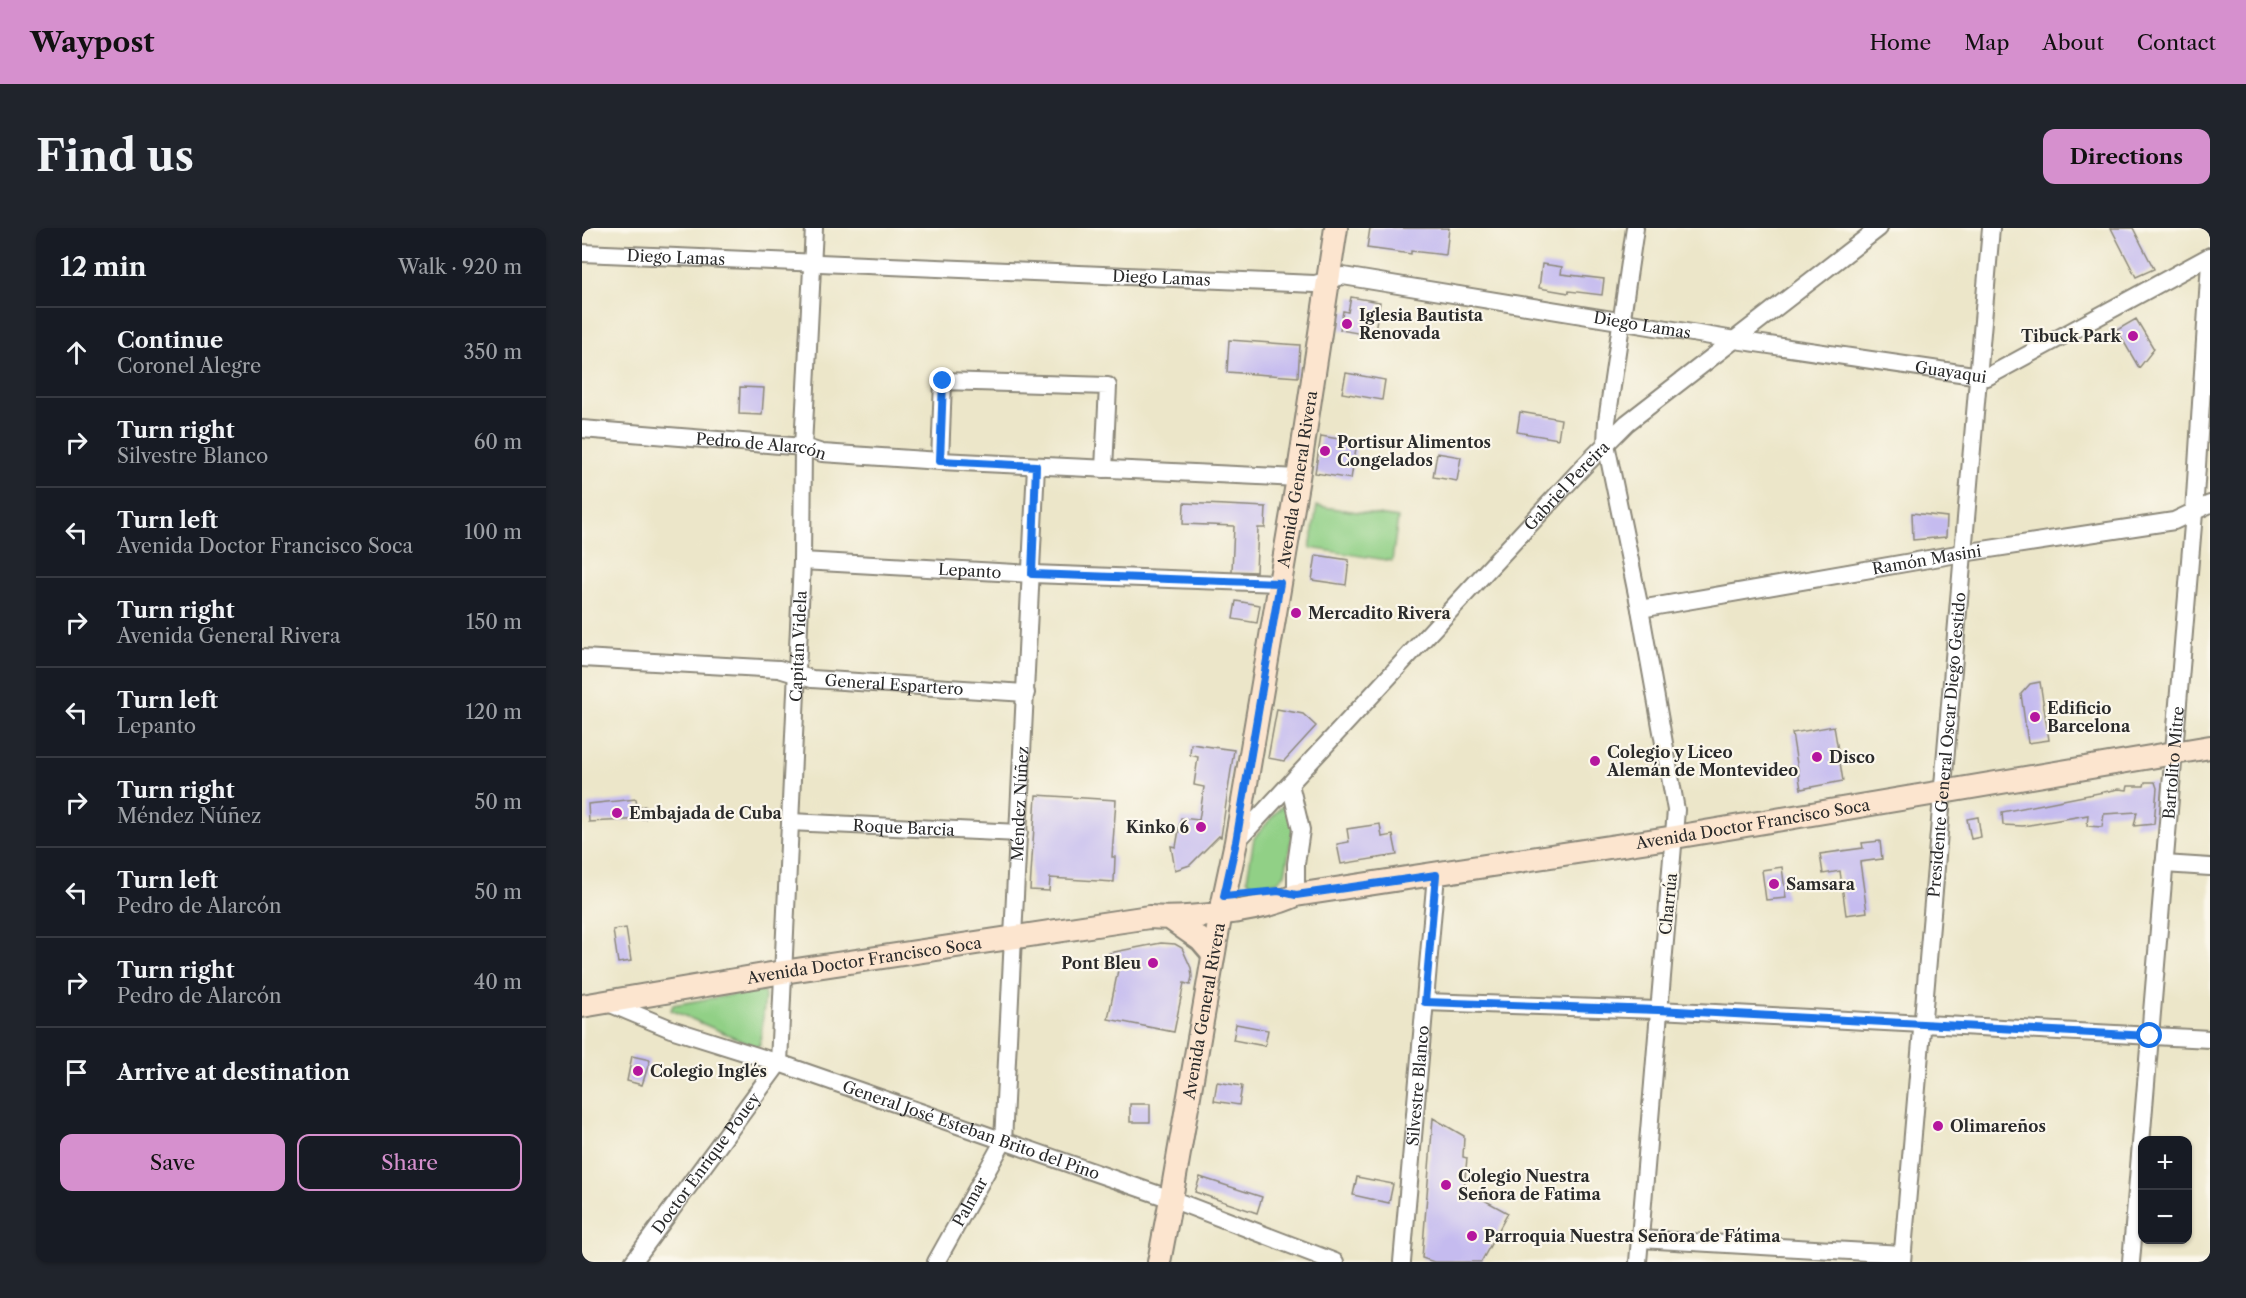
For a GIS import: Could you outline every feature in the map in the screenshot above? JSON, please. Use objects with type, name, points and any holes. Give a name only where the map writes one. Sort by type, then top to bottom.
[{"type":"street","name":"Capitán Videla","points":[[779,1063],[802,561],[803,447],[814,228]]},
{"type":"street","name":"Avenida General Rivera","points":[[1159,1262],[1172,1199],[1222,904],[1236,842],[1298,478],[1336,228]]},
{"type":"street","name":"Charrúa","points":[[1635,228],[1620,320],[1606,444],[1640,609],[1676,810],[1638,1262]]},
{"type":"street","name":"Gabriel Pereira","points":[[1236,842],[1627,423],[1879,228]]},
{"type":"street","name":"Presidente General Oscar Diego Gestido","points":[[1902,1258],[1991,228]]},
{"type":"street","name":"Diego Lamas","points":[[582,253],[1303,283],[1327,282],[1344,276],[1735,340]]},
{"type":"street","name":"Guayaqui","points":[[1735,340],[1987,377],[2210,256]]},
{"type":"street","name":"Bartolito Mitre","points":[[2131,1262],[2194,513],[2210,262]]},
{"type":"street","points":[[940,461],[943,381],[1108,386],[1104,470]]},
{"type":"street","name":"Pedro de Alarcón","points":[[582,429],[803,447],[822,453],[1104,470],[1298,478]]},
{"type":"street","name":"Méndez Núñez","points":[[1003,1142],[1036,466]]},
{"type":"street","name":"Ramón Masini","points":[[1640,609],[1962,553],[2174,521],[2210,504]]},
{"type":"street","name":"Lepanto","points":[[802,561],[1032,574],[1280,583]]},
{"type":"street","name":"General Espartero","points":[[582,657],[779,669],[812,679],[1026,693]]},
{"type":"street","name":"Avenida Doctor Francisco Soca","points":[[582,1006],[783,972],[1160,918],[1170,906],[1222,904],[1279,891],[1296,895],[1436,875],[2210,747]]},
{"type":"street","points":[[1290,784],[1301,830],[1296,864],[1296,895]]},
{"type":"street","name":"Roque Barcia","points":[[790,822],[1019,833]]},
{"type":"street","points":[[2164,864],[2210,867]]},
{"type":"street","name":"Silvestre Blanco","points":[[1402,1262],[1436,875]]},
{"type":"street","points":[[1160,918],[1202,940],[1214,954]]},
{"type":"street","name":"General José Esteban Brito del Pino","points":[[605,1002],[671,1029],[779,1063],[1172,1199],[1335,1262]]},
{"type":"street","points":[[1425,1002],[1658,1010],[2210,1039]]},
{"type":"street","name":"Doctor Enrique Pouey","points":[[633,1262],[779,1063]]},
{"type":"street","name":"Palmar","points":[[936,1262],[1003,1142]]},
{"type":"street","points":[[1640,1239],[1902,1258]]},
{"type":"green space","points":[[1317,506],[1398,518],[1392,561],[1310,548]]},
{"type":"green space","points":[[1285,806],[1294,825],[1285,874],[1277,882],[1252,885],[1247,879],[1254,838],[1281,807]]},
{"type":"green space","points":[[763,991],[765,996],[760,1044],[757,1047],[671,1010],[673,1005]]},
{"type":"building","points":[[1370,228],[1449,228],[1446,255],[1411,251],[1411,254],[1367,248]]},
{"type":"building","points":[[2111,228],[2133,228],[2154,269],[2136,277]]},
{"type":"building","points":[[1542,264],[1562,267],[1561,274],[1604,279],[1602,295],[1539,288]]},
{"type":"building","points":[[1351,297],[1380,302],[1374,336],[1340,330],[1343,311],[1348,312]]},
{"type":"building","name":"Tibuck Park","points":[[2136,319],[2154,349],[2139,368],[2117,330]]},
{"type":"building","points":[[1229,340],[1300,345],[1298,377],[1227,372]]},
{"type":"building","points":[[1346,373],[1385,380],[1382,400],[1342,393]]},
{"type":"building","points":[[740,387],[764,388],[762,415],[739,414]]},
{"type":"building","points":[[1520,412],[1561,419],[1558,439],[1517,432]]},
{"type":"building","points":[[1321,436],[1357,442],[1351,479],[1315,473]]},
{"type":"building","points":[[1437,453],[1461,457],[1457,481],[1433,477]]},
{"type":"building","points":[[1184,503],[1266,507],[1265,528],[1258,528],[1256,572],[1232,571],[1234,526],[1183,524]]},
{"type":"building","points":[[1912,513],[1947,517],[1946,537],[1913,540]]},
{"type":"building","points":[[1316,555],[1349,560],[1346,585],[1312,580]]},
{"type":"building","points":[[1236,601],[1260,605],[1257,623],[1233,619]]},
{"type":"building","name":"Edificio Barcelona","points":[[2040,682],[2049,740],[2028,743],[2021,694],[2030,684]]},
{"type":"building","points":[[1277,709],[1303,714],[1316,726],[1284,761],[1268,758]]},
{"type":"building","name":"Disco","points":[[1834,726],[1843,781],[1801,789],[1792,733]]},
{"type":"building","points":[[1191,744],[1234,750],[1221,837],[1219,836],[1190,865],[1175,870],[1171,846],[1176,847],[1181,818],[1199,820],[1204,787],[1194,785],[1198,757],[1190,755]]},
{"type":"building","points":[[2145,782],[2155,782],[2157,788],[2154,824],[2134,826],[2137,812],[2104,814],[2102,827],[2087,826],[2088,815],[2023,826],[2003,825],[2002,812],[2119,789],[2127,790],[2128,786],[2144,786]]},
{"type":"building","points":[[1036,795],[1116,800],[1112,857],[1115,857],[1114,882],[1050,878],[1049,891],[1030,890]]},
{"type":"building","name":"Embajada de Cuba","points":[[636,799],[637,807],[645,806],[645,819],[589,822],[588,804]]},
{"type":"building","points":[[1978,817],[1981,837],[1971,839],[1967,819]]},
{"type":"building","points":[[1380,824],[1382,837],[1393,835],[1397,855],[1341,864],[1337,844],[1349,842],[1347,829]]},
{"type":"building","points":[[1880,841],[1882,859],[1860,862],[1867,912],[1846,915],[1840,871],[1823,874],[1820,854],[1863,848],[1862,843]]},
{"type":"building","name":"Samsara","points":[[1782,867],[1786,898],[1766,900],[1762,870]]},
{"type":"building","points":[[626,928],[631,961],[618,963],[613,930]]},
{"type":"building","points":[[1161,943],[1175,944],[1182,948],[1191,968],[1190,985],[1184,983],[1174,1032],[1108,1019],[1119,965],[1109,953]]},
{"type":"building","points":[[1236,1024],[1268,1030],[1265,1046],[1233,1040]]},
{"type":"building","name":"Colegio Inglés","points":[[632,1056],[650,1060],[642,1085],[627,1081]]},
{"type":"building","points":[[1217,1082],[1242,1086],[1239,1105],[1214,1101]]},
{"type":"building","points":[[1130,1104],[1150,1104],[1150,1122],[1130,1122]]},
{"type":"building","points":[[1433,1118],[1464,1136],[1463,1157],[1467,1158],[1464,1189],[1508,1213],[1481,1262],[1434,1262],[1422,1258]]},
{"type":"building","points":[[1200,1177],[1262,1197],[1257,1213],[1195,1192]]},
{"type":"building","points":[[1357,1177],[1393,1184],[1389,1203],[1353,1195]]},
{"type":"place","name":"Iglesia Bautista Renovada","points":[[1347,324]]},
{"type":"place","name":"Tibuck Park","points":[[2133,336]]},
{"type":"place","name":"Portisur Alimentos Congelados","points":[[1325,451]]},
{"type":"place","name":"Mercadito Rivera","points":[[1296,613]]},
{"type":"place","name":"Edificio Barcelona","points":[[2035,717]]},
{"type":"place","name":"Disco","points":[[1817,757]]},
{"type":"place","name":"Colegio y Liceo Alemán de Montevideo","points":[[1595,761]]},
{"type":"place","name":"Embajada de Cuba","points":[[617,813]]},
{"type":"place","name":"Kinko 6","points":[[1201,827]]},
{"type":"place","name":"Samsara","points":[[1774,884]]},
{"type":"place","name":"Pont Bleu","points":[[1153,963]]},
{"type":"place","name":"Colegio Inglés","points":[[638,1071]]},
{"type":"place","name":"Olimareños","points":[[1938,1126]]},
{"type":"place","name":"Colegio Nuestra Señora de Fatima","points":[[1446,1185]]},
{"type":"place","name":"Parroquia Nuestra Señora de Fátima","points":[[1472,1236]]},
{"type":"route","points":[[943,381],[940,461],[1036,466],[1032,574],[1280,583],[1236,842],[1224,896],[1279,891],[1296,895],[1436,875],[1425,1002],[1658,1010],[2150,1036]]}]
